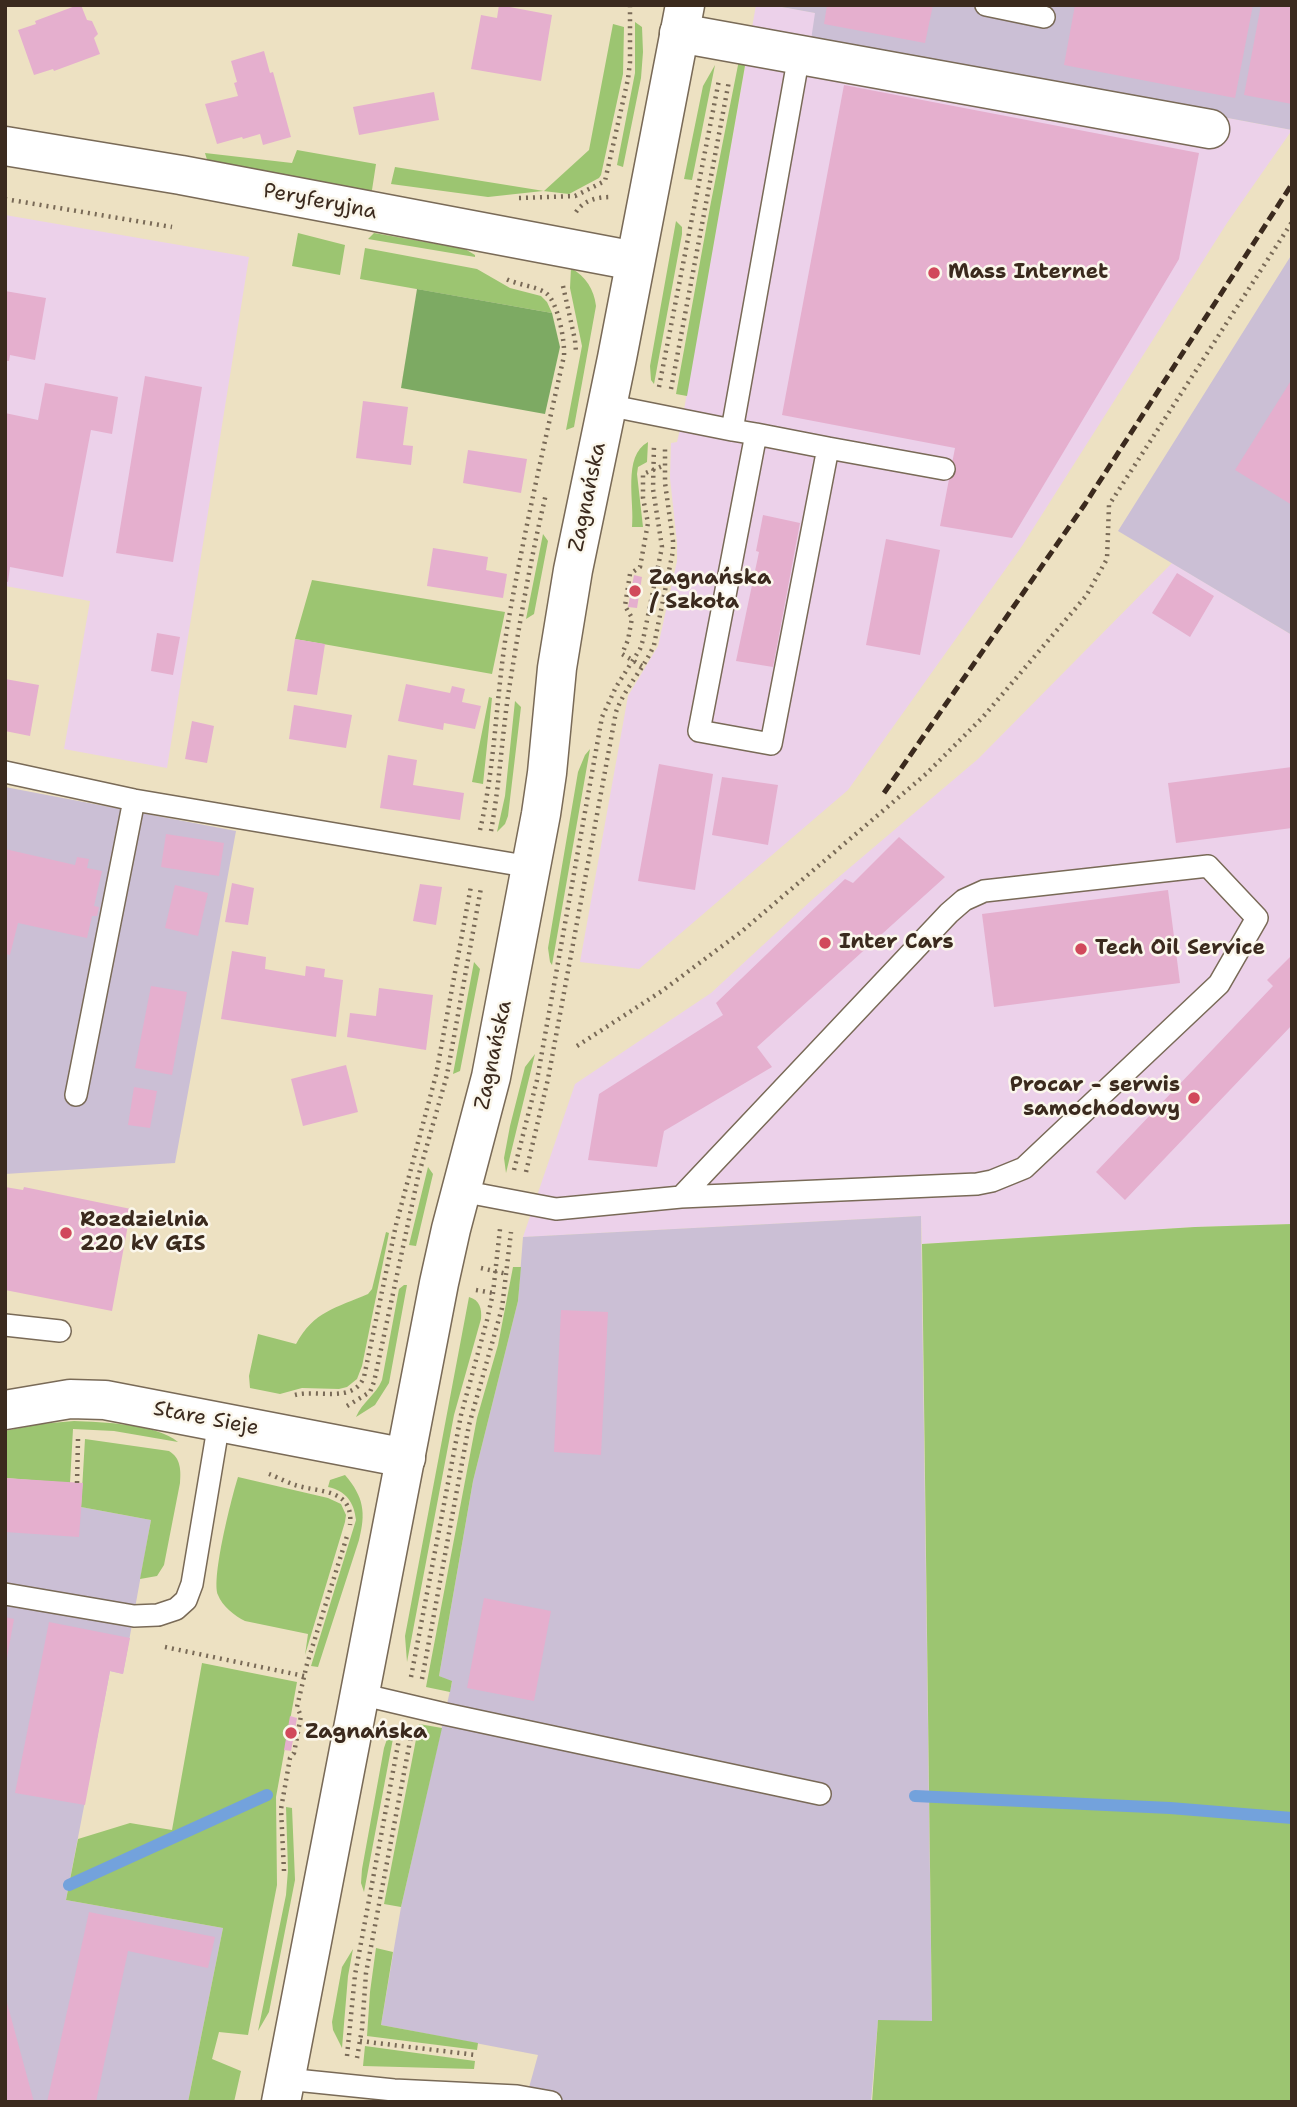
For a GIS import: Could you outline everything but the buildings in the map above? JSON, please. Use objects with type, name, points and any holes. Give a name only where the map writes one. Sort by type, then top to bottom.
[{"type":"street","points":[[682,19],[731,43],[1210,129]]},
{"type":"street","name":"Zagnańska","points":[[284,2090],[444,1261],[491,1077],[547,773],[561,639],[575,561],[682,19]]},
{"type":"street","name":"Peryferyjna","points":[[5,146],[181,175],[635,261]]},
{"type":"street","name":"Stare Sieje","points":[[5,1410],[88,1398],[406,1458]]},
{"type":"lane","points":[[986,5],[1044,16]]},
{"type":"lane","points":[[732,430],[799,55]]},
{"type":"lane","points":[[607,405],[944,469]]},
{"type":"lane","points":[[756,434],[699,731],[771,744],[828,448]]},
{"type":"lane","points":[[5,772],[134,800],[531,867]]},
{"type":"lane","points":[[76,1095],[134,800]]},
{"type":"lane","points":[[461,1191],[546,1209],[568,1209],[681,1197],[977,1184],[1010,1175],[1024,1168],[1219,984],[1257,918],[1208,866],[984,891],[964,900],[939,923],[681,1197]]},
{"type":"lane","points":[[5,1325],[60,1331]]},
{"type":"lane","points":[[5,1594],[134,1616],[158,1615],[176,1609],[187,1600],[192,1584],[219,1422]]},
{"type":"lane","points":[[360,1694],[820,1794]]},
{"type":"lane","points":[[284,2090],[394,2090],[517,2096],[551,2102]]},
{"type":"path","points":[[515,198],[575,196],[605,181],[628,79],[630,5]]},
{"type":"path","points":[[659,389],[696,195],[731,43]]},
{"type":"path","points":[[670,393],[707,197],[731,43]]},
{"type":"path","points":[[689,193],[707,197]]},
{"type":"path","points":[[574,216],[586,202],[603,197],[617,198]]},
{"type":"path","points":[[5,199],[172,227]]},
{"type":"path","points":[[578,1046],[662,991],[741,932],[926,774],[983,717],[1086,596],[1107,559],[1108,505],[1292,222]]},
{"type":"path","points":[[1277,246],[1289,232],[1292,233]]},
{"type":"path","points":[[477,841],[486,802],[508,621],[564,349],[552,299],[542,290],[521,285],[502,276]]},
{"type":"path","points":[[348,2055],[355,1975],[470,1425],[498,1325],[507,1274],[512,1202],[603,718],[615,687],[643,640],[661,556],[653,489],[654,442]]},
{"type":"path","points":[[356,2062],[366,1973],[461,1415],[493,1293],[501,1220],[512,1202],[548,1079],[614,722],[622,695],[654,645],[672,561],[673,541],[666,494],[665,442]]},
{"type":"path","points":[[642,666],[622,654],[632,618],[625,606],[630,574],[640,567],[648,529],[643,474],[665,465]]},
{"type":"path","points":[[287,1397],[309,1393],[346,1393],[358,1388],[362,1383],[390,1250],[436,1075],[472,879]]},
{"type":"path","points":[[348,1406],[370,1392],[373,1387],[418,1177],[447,1075],[483,879]]},
{"type":"path","points":[[390,1250],[414,1255]]},
{"type":"path","points":[[474,1267],[507,1274]]},
{"type":"path","points":[[470,1289],[493,1293]]},
{"type":"path","points":[[77,1483],[78,1433]]},
{"type":"path","points":[[261,1470],[296,1485],[334,1493],[350,1510],[348,1534],[297,1707],[301,1716],[281,1809],[284,1876]]},
{"type":"path","points":[[165,1647],[304,1676]]},
{"type":"path","points":[[360,2041],[476,2055]]},
{"type":"shaded area","points":[[756,5],[816,13],[812,40],[1292,130],[1227,223],[1022,546],[848,790],[639,969],[580,962],[628,696],[658,646],[677,561],[670,478],[671,443],[677,442],[682,421]]},
{"type":"shaded area","points":[[771,5],[1292,5],[1292,130],[811,40],[815,13]]},
{"type":"shaded area","points":[[5,215],[249,257],[167,768],[64,749],[90,601],[5,586]]},
{"type":"shaded area","points":[[1292,254],[1292,635],[1118,531]]},
{"type":"shaded area","points":[[1172,563],[1292,635],[1292,1224],[1195,1227],[922,1244],[921,1216],[523,1237],[575,1084],[711,993],[814,898],[978,759]]},
{"type":"shaded area","points":[[5,787],[236,831],[175,1163],[5,1174]]},
{"type":"shaded area","points":[[921,1216],[932,2021],[878,2021],[871,2102],[525,2102],[538,2055],[381,2025],[401,1907],[452,1682],[439,1676],[473,1481],[518,1301],[523,1237]]},
{"type":"shaded area","points":[[5,1478],[81,1507],[151,1520],[123,1674],[110,1671],[66,1900],[223,1928],[188,2102],[5,2102]]},
{"type":"green space","points":[[635,22],[642,27],[641,78],[623,167],[617,165],[635,73]]},
{"type":"green space","points":[[613,24],[624,27],[623,74],[599,178],[569,194],[543,191],[488,197],[391,184],[395,167],[544,191],[589,150]]},
{"type":"green space","points":[[739,60],[746,60],[687,396],[676,394]]},
{"type":"green space","points":[[715,65],[692,180],[684,179],[703,86]]},
{"type":"green space","points":[[297,150],[376,164],[372,190],[366,195],[208,163],[205,153],[292,163]]},
{"type":"green space","points":[[676,221],[682,227],[682,234],[654,384],[650,366]]},
{"type":"green space","points":[[298,233],[345,245],[340,275],[292,266]]},
{"type":"green space","points":[[374,233],[465,249],[475,257],[368,239]]},
{"type":"green space","points":[[365,248],[477,269],[510,288],[541,296],[552,313],[360,279]]},
{"type":"green space","points":[[571,268],[588,284],[596,306],[574,427],[566,430],[582,346],[570,288]]},
{"type":"green space","points":[[417,289],[552,313],[560,347],[545,414],[401,388]]},
{"type":"green space","points":[[648,442],[647,462],[638,467],[637,474],[643,527],[632,527],[632,469],[640,449]]},
{"type":"green space","points":[[543,534],[548,541],[534,614],[526,619]]},
{"type":"green space","points":[[312,580],[505,612],[492,674],[295,639]]},
{"type":"green space","points":[[489,697],[492,698],[483,784],[472,782]]},
{"type":"green space","points":[[515,701],[521,707],[508,816],[497,832],[505,796]]},
{"type":"green space","points":[[590,749],[552,965],[548,948],[578,772]]},
{"type":"green space","points":[[474,962],[480,969],[460,1071],[453,1074]]},
{"type":"green space","points":[[535,1054],[506,1173],[504,1158],[510,1126],[525,1067]]},
{"type":"green space","points":[[428,1167],[433,1174],[416,1246],[409,1245]]},
{"type":"green space","points":[[1292,1224],[1292,2102],[872,2102],[878,2020],[932,2021],[922,1244],[1195,1227]]},
{"type":"green space","points":[[386,1232],[389,1233],[362,1366],[357,1379],[347,1387],[339,1389],[302,1388],[280,1394],[250,1388],[249,1376],[258,1334],[296,1344],[318,1317],[368,1294],[372,1289]]},
{"type":"green space","points":[[513,1267],[521,1267],[518,1301],[473,1481],[439,1676],[452,1681],[450,1692],[426,1687],[477,1418],[498,1345]]},
{"type":"green space","points":[[407,1285],[389,1383],[375,1405],[356,1417],[382,1380],[399,1289]]},
{"type":"green space","points":[[469,1297],[480,1305],[481,1319],[454,1415],[407,1662],[405,1636]]},
{"type":"green space","points":[[74,1421],[143,1428],[157,1431],[178,1442],[114,1431],[73,1429],[70,1483],[5,1478],[5,1431]]},
{"type":"green space","points":[[85,1439],[169,1451],[178,1461],[180,1483],[164,1565],[157,1576],[140,1579],[151,1520],[81,1507]]},
{"type":"green space","points":[[345,1475],[360,1498],[363,1513],[361,1530],[318,1667],[311,1666],[356,1520],[348,1498],[340,1491],[328,1487],[330,1480]]},
{"type":"green space","points":[[238,1477],[328,1498],[341,1504],[346,1515],[305,1655],[308,1634],[245,1621],[229,1610],[218,1595],[217,1572]]},
{"type":"green space","points":[[202,1663],[297,1682],[276,1797],[277,1885],[248,2035],[219,2032],[212,2059],[241,2071],[234,2102],[188,2102],[223,1928],[66,1900],[78,1839],[130,1823],[172,1830]]},
{"type":"green space","points":[[419,1724],[442,1728],[401,1907],[384,1904]]},
{"type":"green space","points":[[395,1728],[364,1892],[361,1883],[362,1869],[384,1748]]},
{"type":"green space","points":[[286,1807],[292,1808],[295,1880],[269,2012],[258,2031],[286,1895]]},
{"type":"green space","points":[[376,1948],[393,1952],[381,2025],[478,2043],[477,2050],[367,2036]]},
{"type":"green space","points":[[353,1949],[342,2048],[332,2022],[342,1967]]},
{"type":"green space","points":[[365,2046],[475,2061],[474,2069],[363,2066]]},
{"type":"waterway","points":[[69,1885],[267,1795]]},
{"type":"waterway","points":[[915,1796],[1170,1808],[1292,1818]]},
{"type":"railway","points":[[884,793],[1085,504],[1292,184]]},
{"type":"place","name":"Mass Internet","points":[[934,273]]},
{"type":"place","name":"Zagnańska / Szkoła","points":[[635,591]]},
{"type":"place","name":"Inter Cars","points":[[825,943]]},
{"type":"place","name":"Tech Oil Service","points":[[1081,949]]},
{"type":"place","name":"Procar - serwis samochodowy","points":[[1194,1098]]},
{"type":"place","name":"Rozdzielnia 220 kV GIS","points":[[66,1233]]},
{"type":"place","name":"Zagnańska","points":[[291,1733]]}]
